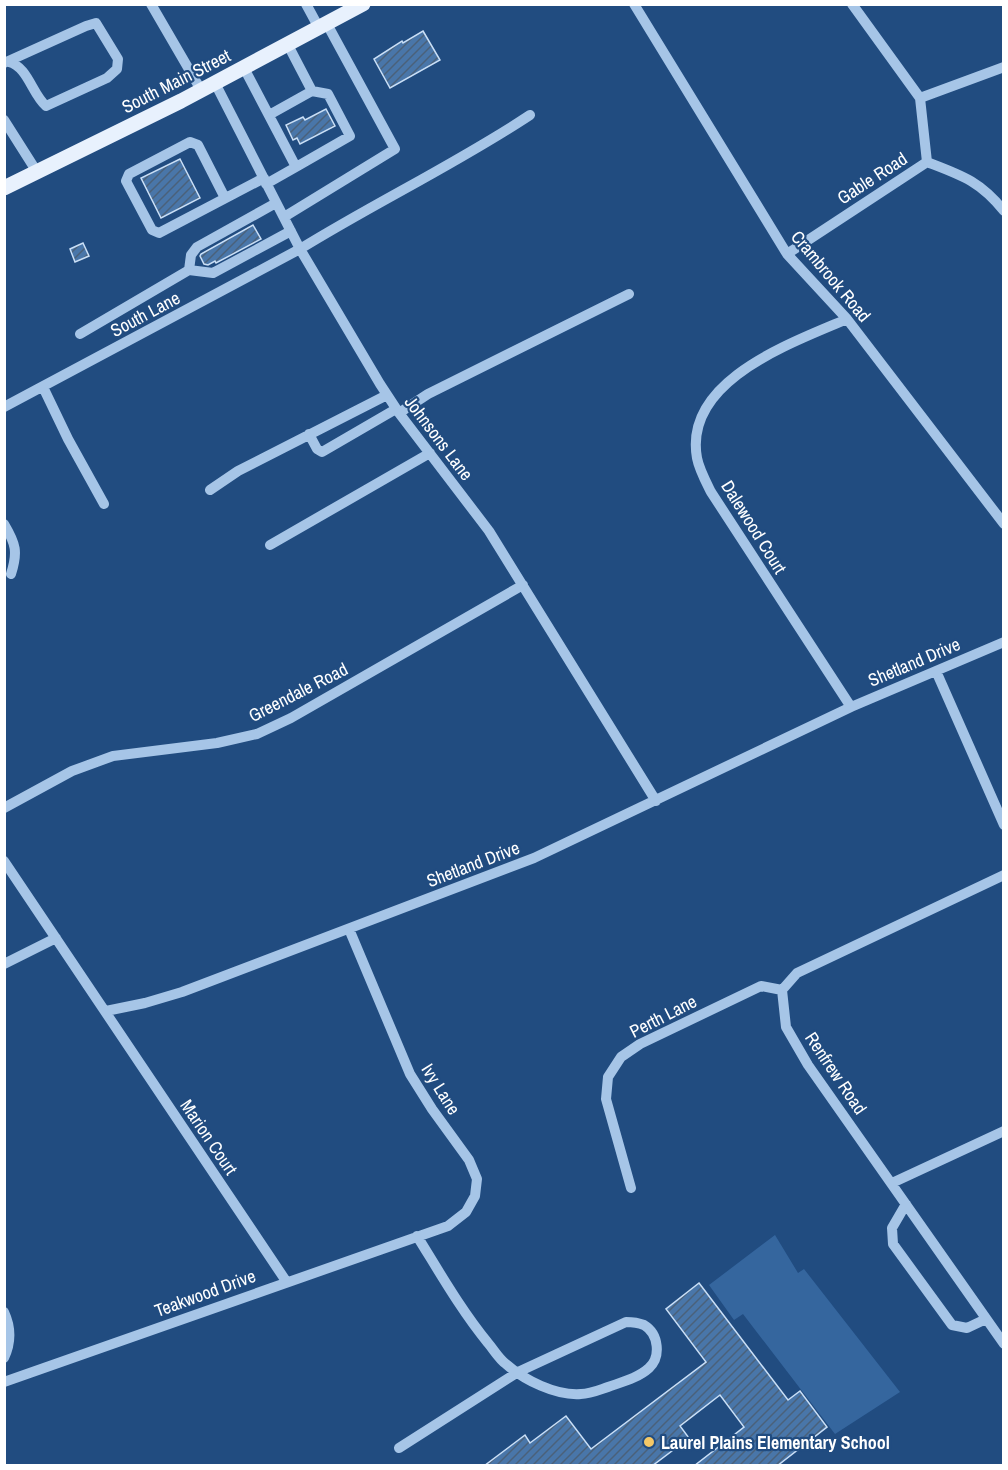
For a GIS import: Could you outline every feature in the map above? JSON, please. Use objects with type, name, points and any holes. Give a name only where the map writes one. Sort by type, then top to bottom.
[{"type":"main road","name":"South Main Street","points":[[4,188],[208,87],[363,4]]},
{"type":"street","name":"Johnsons Lane","points":[[151,4],[208,87],[265,181],[300,249],[387,394],[489,531],[656,801]]},
{"type":"street","points":[[284,217],[395,149],[323,26],[306,4]]},
{"type":"street","name":"Crambrook Road","points":[[634,4],[787,254],[847,319],[1004,524]]},
{"type":"street","points":[[852,4],[920,98],[927,162]]},
{"type":"street","points":[[96,23],[118,59],[117,69],[107,78],[46,106],[22,71],[14,63],[7,62],[96,23]]},
{"type":"street","points":[[288,45],[312,91]]},
{"type":"street","points":[[920,98],[1004,66]]},
{"type":"street","points":[[244,68],[296,167]]},
{"type":"street","points":[[225,198],[198,145],[190,142],[129,174],[126,181],[152,230],[159,233],[225,198],[296,167],[350,136],[328,94],[312,91],[268,115]]},
{"type":"street","name":"South Lane","points":[[4,407],[300,249],[343,222],[488,143],[530,115]]},
{"type":"street","points":[[4,120],[37,172]]},
{"type":"street","name":"Gable Road","points":[[787,254],[927,162],[968,178],[991,195],[1004,211]]},
{"type":"street","points":[[189,270],[191,255],[197,247],[276,203]]},
{"type":"street","points":[[80,334],[189,270],[213,273],[291,231]]},
{"type":"street","points":[[309,434],[317,449],[322,452],[428,394],[629,294]]},
{"type":"street","name":"Dalewood Court","points":[[847,319],[766,354],[711,400],[697,427],[697,458],[711,492],[851,707]]},
{"type":"street","points":[[43,387],[68,439],[104,504]]},
{"type":"street","points":[[210,490],[238,471],[387,394]]},
{"type":"street","points":[[270,545],[430,453]]},
{"type":"street","points":[[4,524],[13,539],[17,556],[11,574]]},
{"type":"street","name":"Greendale Road","points":[[4,808],[72,771],[113,756],[217,743],[256,734],[291,718],[523,585]]},
{"type":"street","name":"Shetland Drive","points":[[106,1011],[182,992],[534,858],[851,707],[1004,642]]},
{"type":"street","points":[[936,671],[1004,825]]},
{"type":"street","points":[[4,861],[106,1011]]},
{"type":"street","points":[[782,990],[798,973],[1004,875]]},
{"type":"street","name":"Ivy Lane","points":[[349,929],[410,1074],[469,1160],[477,1179],[475,1196],[466,1212],[448,1226],[417,1236]]},
{"type":"street","points":[[4,964],[56,938]]},
{"type":"street","name":"Perth Lane","points":[[631,1188],[606,1099],[608,1077],[621,1058],[640,1044],[761,986],[782,990]]},
{"type":"street","name":"Renfrew Road","points":[[782,990],[786,1027],[803,1056],[1004,1344]]},
{"type":"street","name":"Marion Court","points":[[106,1011],[286,1281]]},
{"type":"street","points":[[892,1183],[1004,1131]]},
{"type":"street","points":[[906,1204],[892,1228],[893,1244],[952,1325],[967,1328],[986,1319]]},
{"type":"street","points":[[399,1448],[518,1372],[626,1322],[642,1324],[650,1330],[655,1340],[657,1356],[653,1365],[643,1373],[598,1391],[580,1395],[534,1383],[518,1372],[506,1364],[455,1298],[417,1236]]},
{"type":"street","name":"Teakwood Drive","points":[[4,1382],[417,1236]]},
{"type":"street","points":[[4,1312],[9,1323],[9,1348],[4,1358]]},
{"type":"shaded area","points":[[775,1235],[798,1273],[804,1269],[900,1392],[835,1434],[743,1314],[734,1320],[709,1285]]},
{"type":"building","points":[[423,31],[440,60],[390,88],[374,59]]},
{"type":"building","points":[[326,109],[335,126],[300,144],[297,138],[293,140],[286,125],[303,117],[305,120]]},
{"type":"building","points":[[180,159],[200,198],[161,218],[141,178]]},
{"type":"building","points":[[253,225],[261,239],[216,263],[215,261],[208,265],[204,264],[201,254]]},
{"type":"building","points":[[83,243],[89,256],[75,262],[70,249]]},
{"type":"building","points":[[699,1283],[788,1400],[800,1391],[827,1427],[777,1466],[694,1466],[744,1427],[720,1395],[680,1426],[689,1438],[652,1466],[484,1466],[525,1435],[530,1443],[566,1416],[591,1449],[706,1362],[666,1309]]},
{"type":"place","name":"Laurel Plains Elementary School","points":[[649,1442]]}]
